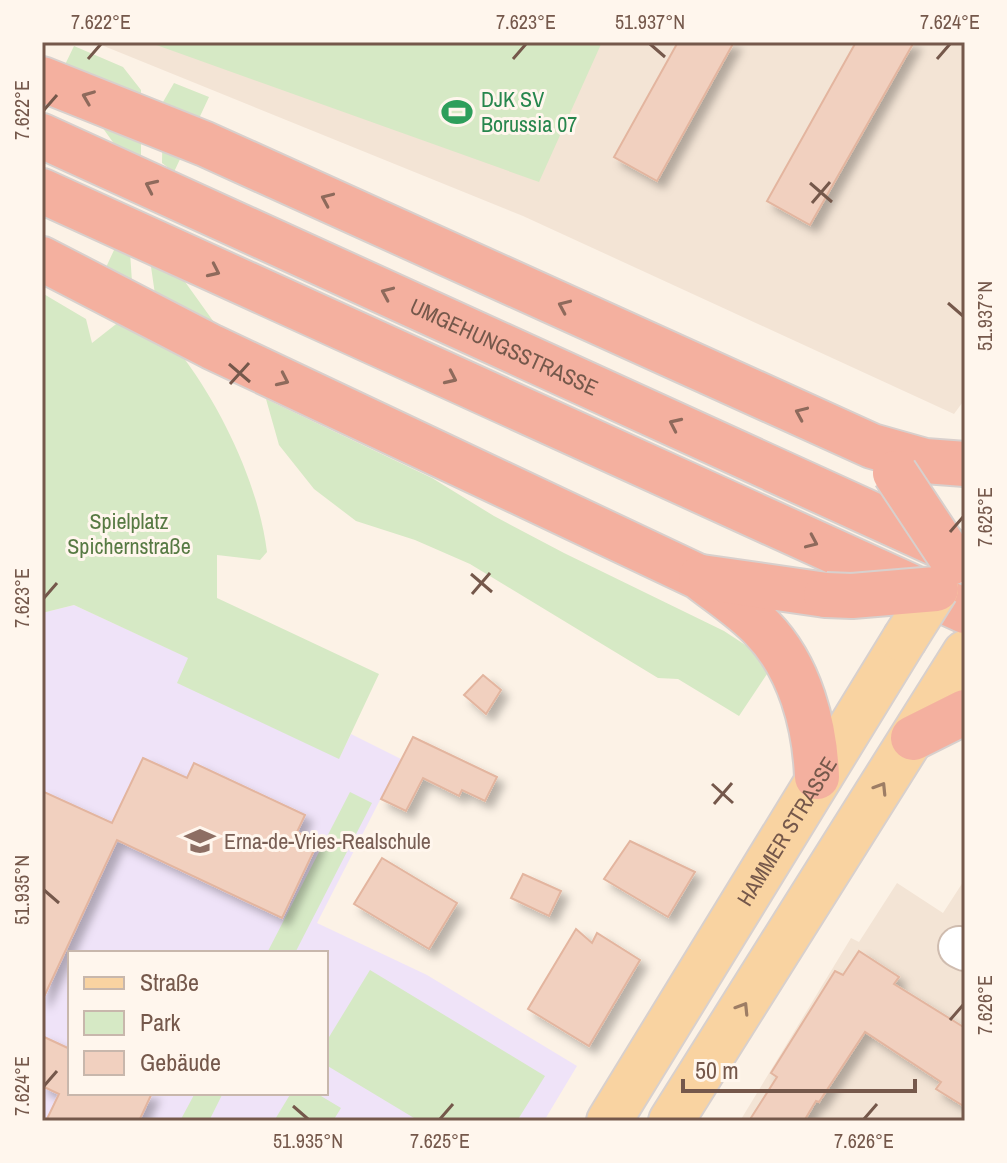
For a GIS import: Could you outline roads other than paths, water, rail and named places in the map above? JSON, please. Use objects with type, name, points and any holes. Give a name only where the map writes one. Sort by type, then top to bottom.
[{"type":"highway","points":[[42,79],[220,150],[883,459],[965,464]]},
{"type":"highway","name":"UMGEHUNGSSTRASSE","points":[[42,136],[959,576]]},
{"type":"highway","points":[[42,191],[959,576]]},
{"type":"highway","points":[[42,259],[212,347],[699,577],[763,628],[787,662],[812,726],[817,777]]},
{"type":"highway","points":[[883,459],[959,576]]},
{"type":"highway","points":[[699,577],[852,596],[959,576]]},
{"type":"highway","points":[[913,738],[965,712]]},
{"type":"main road","name":"HAMMER STRASSE","points":[[609,1121],[817,777],[904,640],[959,576]]},
{"type":"main road","points":[[671,1121],[961,659]]},
{"type":"place","name":"DJK SV Borussia 07","points":[[457,112]]},
{"type":"place","name":"Erna-de-Vries-Realschule","points":[[200,841]]},
{"type":"park label","name":"Spielplatz Spichernstraße","points":[[129,534]]}]
